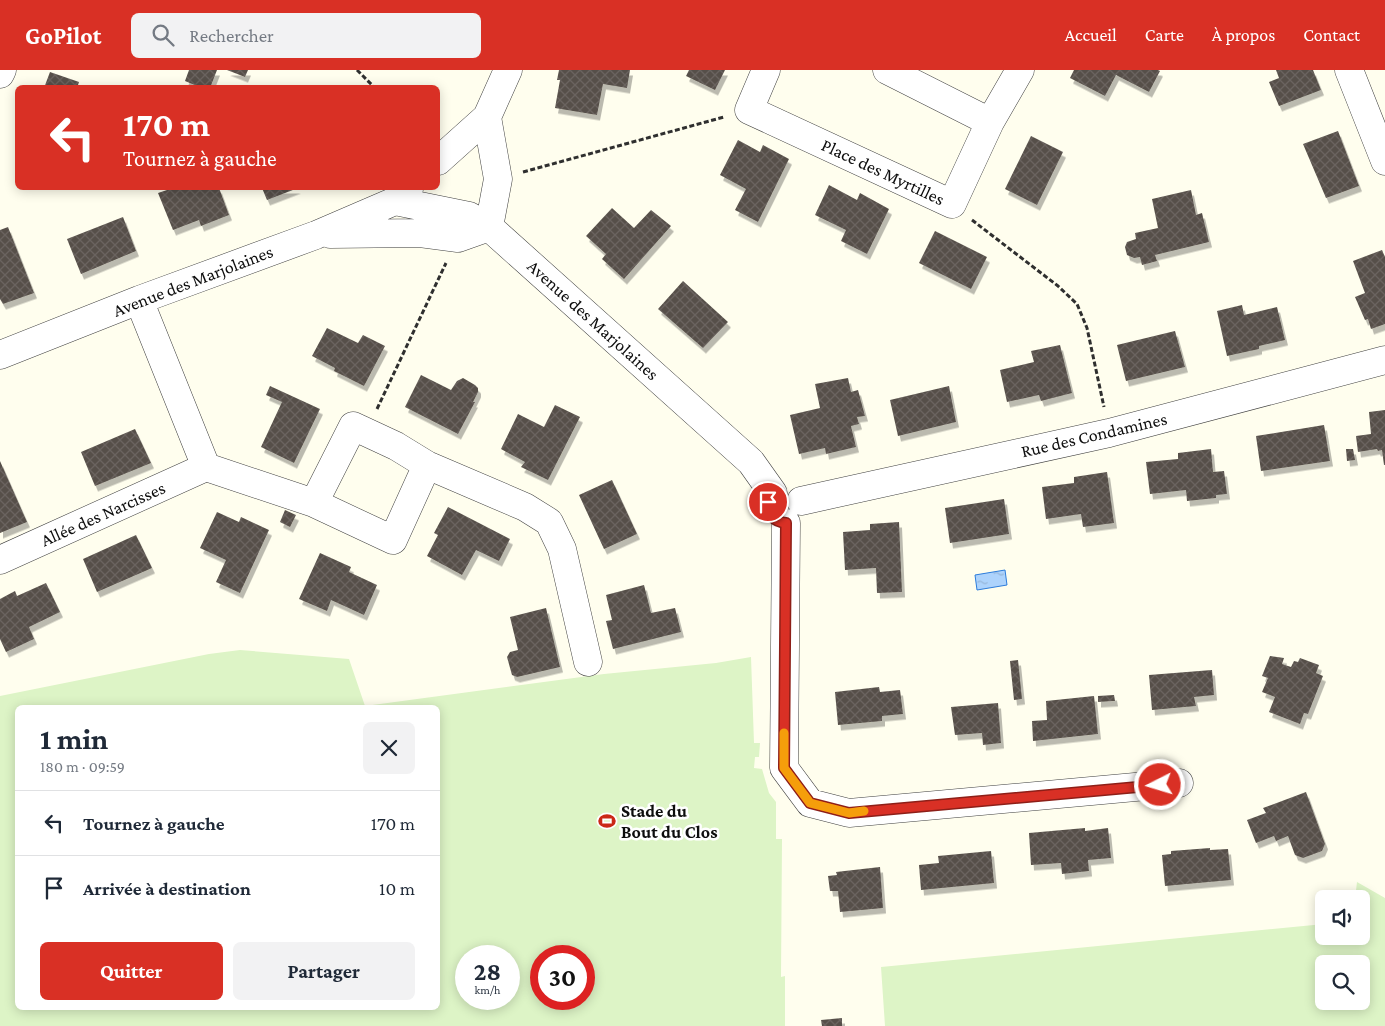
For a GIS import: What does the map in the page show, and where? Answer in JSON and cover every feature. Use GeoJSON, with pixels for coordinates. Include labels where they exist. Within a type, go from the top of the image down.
{"type":"FeatureCollection","features":[{"type":"Feature","properties":{"kind":"street"},"geometry":{"type":"LineString","coordinates":[[0,74],[2,70]]}},
{"type":"Feature","properties":{"kind":"street"},"geometry":{"type":"LineString","coordinates":[[440,159],[487,117],[508,70]]}},
{"type":"Feature","properties":{"kind":"street"},"geometry":{"type":"LineString","coordinates":[[749,110],[766,70]]}},
{"type":"Feature","properties":{"kind":"street"},"geometry":{"type":"LineString","coordinates":[[887,70],[990,122]]}},
{"type":"Feature","properties":{"kind":"street","name":"Place des Myrtilles"},"geometry":{"type":"LineString","coordinates":[[749,110],[952,204],[990,122],[1020,70]]}},
{"type":"Feature","properties":{"kind":"street"},"geometry":{"type":"LineString","coordinates":[[1349,70],[1385,161]]}},
{"type":"Feature","properties":{"kind":"street"},"geometry":{"type":"LineString","coordinates":[[316,235],[420,233],[458,238],[489,227],[498,179],[487,117]]}},
{"type":"Feature","properties":{"kind":"street"},"geometry":{"type":"LineString","coordinates":[[402,194],[420,233]]}},
{"type":"Feature","properties":{"kind":"street","name":"Avenue des Marjolaines"},"geometry":{"type":"LineString","coordinates":[[0,355],[139,300],[316,235],[402,194],[469,216],[489,227],[752,462],[773,493]]}},
{"type":"Feature","properties":{"kind":"street"},"geometry":{"type":"LineString","coordinates":[[139,300],[206,467],[314,503],[393,540],[427,465]]}},
{"type":"Feature","properties":{"kind":"street","name":"Rue des Condamines"},"geometry":{"type":"LineString","coordinates":[[801,501],[1109,433],[1385,360]]}},
{"type":"Feature","properties":{"kind":"street"},"geometry":{"type":"LineString","coordinates":[[314,503],[353,426],[396,446],[427,465],[525,507],[549,522],[562,549],[588,662]]}},
{"type":"Feature","properties":{"kind":"street","name":"Allée des Narcisses"},"geometry":{"type":"LineString","coordinates":[[0,560],[206,467]]}},
{"type":"Feature","properties":{"kind":"street"},"geometry":{"type":"LineString","coordinates":[[790,489],[799,496],[801,501],[801,511],[796,520],[786,523],[776,520],[769,513],[768,502],[773,493],[790,489]]}},
{"type":"Feature","properties":{"kind":"street"},"geometry":{"type":"LineString","coordinates":[[786,523],[784,768],[810,803],[849,813],[1179,783]]}},
{"type":"Feature","properties":{"kind":"path"},"geometry":{"type":"LineString","coordinates":[[357,70],[372,85]]}},
{"type":"Feature","properties":{"kind":"path"},"geometry":{"type":"LineString","coordinates":[[498,179],[749,110]]}},
{"type":"Feature","properties":{"kind":"path"},"geometry":{"type":"LineString","coordinates":[[952,204],[1058,286],[1077,304],[1087,328],[1109,433]]}},
{"type":"Feature","properties":{"kind":"path"},"geometry":{"type":"LineString","coordinates":[[366,432],[458,238]]}},
{"type":"Feature","properties":{"kind":"green space","name":"Stade du Bout du Clos"},"geometry":{"type":"Polygon","coordinates":[[[240,650],[349,659],[365,705],[15,705],[15,1010],[440,1010],[440,705],[372,705],[604,674],[716,663],[751,657],[754,743],[760,743],[759,757],[755,757],[754,768],[762,769],[769,793],[776,802],[776,839],[782,839],[781,977],[785,976],[785,1026],[0,1026],[0,696],[209,654],[240,650]]]}},
{"type":"Feature","properties":{"kind":"green space"},"geometry":{"type":"Polygon","coordinates":[[[1357,882],[1385,898],[1385,1026],[885,1026],[881,967],[1315,925],[1315,945],[1370,945],[1370,890],[1356,890],[1357,882]]]}},
{"type":"Feature","properties":{"kind":"water"},"geometry":{"type":"Polygon","coordinates":[[[1005,570],[1007,585],[977,590],[975,575],[1005,570]]]}},
{"type":"Feature","properties":{"kind":"building"},"geometry":{"type":"Polygon","coordinates":[[[189,70],[217,70],[211,85],[195,85],[185,81],[189,70]]]}},
{"type":"Feature","properties":{"kind":"building"},"geometry":{"type":"Polygon","coordinates":[[[227,70],[248,70],[245,77],[227,70]]]}},
{"type":"Feature","properties":{"kind":"building"},"geometry":{"type":"Polygon","coordinates":[[[559,70],[630,70],[627,88],[603,84],[597,115],[555,108],[560,80],[557,80],[559,70]]]}},
{"type":"Feature","properties":{"kind":"building"},"geometry":{"type":"Polygon","coordinates":[[[689,70],[725,70],[715,90],[686,76],[689,70]]]}},
{"type":"Feature","properties":{"kind":"building"},"geometry":{"type":"Polygon","coordinates":[[[1074,70],[1160,71],[1149,92],[1116,75],[1105,96],[1070,78],[1074,70]]]}},
{"type":"Feature","properties":{"kind":"building"},"geometry":{"type":"Polygon","coordinates":[[[1276,70],[1313,70],[1321,90],[1279,106],[1269,82],[1279,78],[1276,70]]]}},
{"type":"Feature","properties":{"kind":"building"},"geometry":{"type":"Polygon","coordinates":[[[50,72],[79,82],[78,85],[45,85],[50,72]]]}},
{"type":"Feature","properties":{"kind":"building"},"geometry":{"type":"Polygon","coordinates":[[[1338,131],[1359,186],[1326,198],[1303,144],[1338,131]]]}},
{"type":"Feature","properties":{"kind":"building"},"geometry":{"type":"Polygon","coordinates":[[[1031,136],[1063,152],[1037,205],[1005,189],[1031,136]]]}},
{"type":"Feature","properties":{"kind":"building"},"geometry":{"type":"Polygon","coordinates":[[[738,140],[760,152],[763,145],[789,159],[758,222],[735,210],[746,189],[720,175],[738,140]]]}},
{"type":"Feature","properties":{"kind":"building"},"geometry":{"type":"Polygon","coordinates":[[[829,185],[857,200],[860,193],[889,209],[867,254],[841,241],[846,230],[815,215],[829,185]]]}},
{"type":"Feature","properties":{"kind":"building"},"geometry":{"type":"Polygon","coordinates":[[[167,190],[220,190],[229,215],[201,226],[199,220],[173,230],[158,193],[167,190]]]}},
{"type":"Feature","properties":{"kind":"building"},"geometry":{"type":"Polygon","coordinates":[[[263,190],[293,190],[267,200],[263,190]]]}},
{"type":"Feature","properties":{"kind":"building"},"geometry":{"type":"Polygon","coordinates":[[[1191,190],[1196,215],[1202,213],[1209,242],[1155,255],[1157,261],[1142,265],[1140,257],[1134,258],[1127,255],[1125,247],[1127,242],[1136,239],[1135,233],[1158,228],[1152,199],[1191,190]]]}},
{"type":"Feature","properties":{"kind":"building"},"geometry":{"type":"Polygon","coordinates":[[[612,208],[634,228],[651,210],[671,226],[624,279],[602,259],[606,254],[586,236],[612,208]]]}},
{"type":"Feature","properties":{"kind":"building"},"geometry":{"type":"Polygon","coordinates":[[[123,217],[136,251],[81,274],[67,239],[123,217]]]}},
{"type":"Feature","properties":{"kind":"building"},"geometry":{"type":"Polygon","coordinates":[[[8,227],[34,293],[3,304],[0,299],[0,230],[8,227]]]}},
{"type":"Feature","properties":{"kind":"building"},"geometry":{"type":"Polygon","coordinates":[[[935,231],[987,257],[971,289],[919,263],[935,231]]]}},
{"type":"Feature","properties":{"kind":"building"},"geometry":{"type":"Polygon","coordinates":[[[1382,250],[1385,257],[1385,324],[1371,329],[1368,319],[1365,320],[1355,297],[1365,293],[1353,261],[1382,250]]]}},
{"type":"Feature","properties":{"kind":"building"},"geometry":{"type":"Polygon","coordinates":[[[683,281],[728,322],[703,348],[658,309],[683,281]]]}},
{"type":"Feature","properties":{"kind":"building"},"geometry":{"type":"Polygon","coordinates":[[[1242,305],[1244,315],[1277,307],[1285,340],[1259,346],[1259,349],[1227,356],[1217,311],[1242,305]]]}},
{"type":"Feature","properties":{"kind":"building"},"geometry":{"type":"Polygon","coordinates":[[[327,328],[358,343],[363,335],[385,346],[364,386],[334,371],[335,368],[312,356],[327,328]]]}},
{"type":"Feature","properties":{"kind":"building"},"geometry":{"type":"Polygon","coordinates":[[[1175,331],[1185,367],[1126,381],[1117,345],[1175,331]]]}},
{"type":"Feature","properties":{"kind":"building"},"geometry":{"type":"Polygon","coordinates":[[[1060,345],[1072,393],[1041,401],[1039,395],[1007,402],[1000,370],[1034,362],[1031,351],[1060,345]]]}},
{"type":"Feature","properties":{"kind":"building"},"geometry":{"type":"Polygon","coordinates":[[[421,375],[451,390],[457,381],[463,378],[478,388],[473,402],[475,402],[458,434],[405,407],[421,375]]]}},
{"type":"Feature","properties":{"kind":"building"},"geometry":{"type":"Polygon","coordinates":[[[848,378],[851,392],[858,390],[865,416],[857,417],[859,424],[851,426],[856,447],[826,454],[825,448],[799,454],[790,415],[820,408],[815,384],[848,378]]]}},
{"type":"Feature","properties":{"kind":"building"},"geometry":{"type":"Polygon","coordinates":[[[270,386],[320,409],[294,463],[261,447],[282,402],[266,395],[270,386]]]}},
{"type":"Feature","properties":{"kind":"building"},"geometry":{"type":"Polygon","coordinates":[[[949,386],[956,422],[898,436],[890,400],[949,386]]]}},
{"type":"Feature","properties":{"kind":"building"},"geometry":{"type":"Polygon","coordinates":[[[555,405],[580,417],[548,480],[521,467],[525,462],[501,449],[518,414],[544,427],[555,405]]]}},
{"type":"Feature","properties":{"kind":"building"},"geometry":{"type":"Polygon","coordinates":[[[1385,410],[1384,465],[1382,450],[1358,452],[1356,436],[1371,434],[1369,412],[1385,410]]]}},
{"type":"Feature","properties":{"kind":"building"},"geometry":{"type":"Polygon","coordinates":[[[1324,425],[1330,461],[1261,471],[1256,436],[1324,425]]]}},
{"type":"Feature","properties":{"kind":"building"},"geometry":{"type":"Polygon","coordinates":[[[135,429],[151,463],[95,486],[81,452],[135,429]]]}},
{"type":"Feature","properties":{"kind":"building"},"geometry":{"type":"Polygon","coordinates":[[[1211,449],[1213,472],[1224,471],[1227,494],[1216,495],[1216,498],[1187,501],[1186,490],[1150,494],[1146,462],[1178,459],[1178,453],[1211,449]]]}},
{"type":"Feature","properties":{"kind":"building"},"geometry":{"type":"Polygon","coordinates":[[[1346,449],[1353,449],[1355,460],[1347,461],[1346,449]]]}},
{"type":"Feature","properties":{"kind":"building"},"geometry":{"type":"Polygon","coordinates":[[[0,461],[27,522],[0,533],[0,461]]]}},
{"type":"Feature","properties":{"kind":"building"},"geometry":{"type":"Polygon","coordinates":[[[1107,472],[1114,523],[1083,527],[1081,514],[1046,519],[1042,487],[1074,483],[1074,477],[1107,472]]]}},
{"type":"Feature","properties":{"kind":"building"},"geometry":{"type":"Polygon","coordinates":[[[612,480],[637,534],[604,549],[579,495],[612,480]]]}},
{"type":"Feature","properties":{"kind":"building"},"geometry":{"type":"Polygon","coordinates":[[[1004,499],[1009,534],[950,543],[945,508],[1004,499]]]}},
{"type":"Feature","properties":{"kind":"building"},"geometry":{"type":"Polygon","coordinates":[[[448,507],[510,539],[499,561],[476,550],[462,575],[427,556],[438,535],[434,533],[448,507]]]}},
{"type":"Feature","properties":{"kind":"building"},"geometry":{"type":"Polygon","coordinates":[[[285,510],[296,515],[290,527],[280,522],[285,510]]]}},
{"type":"Feature","properties":{"kind":"building"},"geometry":{"type":"Polygon","coordinates":[[[217,512],[239,522],[241,517],[269,530],[240,593],[216,582],[226,560],[200,548],[217,512]]]}},
{"type":"Feature","properties":{"kind":"building"},"geometry":{"type":"Polygon","coordinates":[[[899,522],[902,592],[877,593],[876,568],[845,570],[843,532],[870,530],[870,524],[899,522]]]}},
{"type":"Feature","properties":{"kind":"building"},"geometry":{"type":"Polygon","coordinates":[[[136,535],[152,568],[97,592],[83,559],[136,535]]]}},
{"type":"Feature","properties":{"kind":"building"},"geometry":{"type":"Polygon","coordinates":[[[320,553],[351,567],[349,572],[377,585],[364,615],[331,600],[327,611],[299,599],[320,553]]]}},
{"type":"Feature","properties":{"kind":"building"},"geometry":{"type":"Polygon","coordinates":[[[46,583],[60,612],[29,627],[34,639],[6,652],[0,639],[0,599],[15,591],[17,596],[46,583]]]}},
{"type":"Feature","properties":{"kind":"building"},"geometry":{"type":"Polygon","coordinates":[[[644,585],[651,613],[675,608],[681,632],[613,649],[606,621],[612,620],[606,595],[644,585]]]}},
{"type":"Feature","properties":{"kind":"building"},"geometry":{"type":"Polygon","coordinates":[[[546,608],[560,667],[517,677],[512,675],[507,657],[510,652],[518,650],[510,617],[546,608]]]}},
{"type":"Feature","properties":{"kind":"building"},"geometry":{"type":"Polygon","coordinates":[[[1270,656],[1284,658],[1282,664],[1291,667],[1294,661],[1298,662],[1300,658],[1319,665],[1316,673],[1323,676],[1308,714],[1304,713],[1300,724],[1269,712],[1275,697],[1262,692],[1268,678],[1262,676],[1270,656]]]}},
{"type":"Feature","properties":{"kind":"building"},"geometry":{"type":"Polygon","coordinates":[[[1018,660],[1022,699],[1014,700],[1010,661],[1018,660]]]}},
{"type":"Feature","properties":{"kind":"building"},"geometry":{"type":"Polygon","coordinates":[[[1212,670],[1214,695],[1194,697],[1196,706],[1152,710],[1149,675],[1212,670]]]}},
{"type":"Feature","properties":{"kind":"building"},"geometry":{"type":"Polygon","coordinates":[[[879,687],[880,692],[900,690],[903,714],[882,716],[882,721],[838,725],[835,692],[879,687]]]}},
{"type":"Feature","properties":{"kind":"building"},"geometry":{"type":"Polygon","coordinates":[[[1114,695],[1115,701],[1098,702],[1098,696],[1114,695]]]}},
{"type":"Feature","properties":{"kind":"building"},"geometry":{"type":"Polygon","coordinates":[[[1094,696],[1098,734],[1033,741],[1032,721],[1047,720],[1046,701],[1094,696]]]}},
{"type":"Feature","properties":{"kind":"building"},"geometry":{"type":"Polygon","coordinates":[[[998,703],[1001,743],[983,745],[982,733],[955,735],[951,707],[998,703]]]}},
{"type":"Feature","properties":{"kind":"building"},"geometry":{"type":"Polygon","coordinates":[[[1306,792],[1325,844],[1322,851],[1303,858],[1295,855],[1288,836],[1276,841],[1274,836],[1256,843],[1247,820],[1266,813],[1263,808],[1306,792]]]}},
{"type":"Feature","properties":{"kind":"building"},"geometry":{"type":"Polygon","coordinates":[[[1085,828],[1085,831],[1108,828],[1111,858],[1088,860],[1089,871],[1062,874],[1061,863],[1031,865],[1029,833],[1085,828]]]}},
{"type":"Feature","properties":{"kind":"building"},"geometry":{"type":"Polygon","coordinates":[[[1210,848],[1210,850],[1228,849],[1231,880],[1165,886],[1162,855],[1171,854],[1171,851],[1210,848]]]}},
{"type":"Feature","properties":{"kind":"building"},"geometry":{"type":"Polygon","coordinates":[[[991,851],[994,883],[921,890],[919,865],[939,863],[938,856],[991,851]]]}},
{"type":"Feature","properties":{"kind":"building"},"geometry":{"type":"Polygon","coordinates":[[[880,867],[883,908],[840,912],[838,891],[830,891],[828,876],[837,875],[836,872],[880,867]]]}},
{"type":"Feature","properties":{"kind":"building"},"geometry":{"type":"Polygon","coordinates":[[[842,1018],[842,1026],[822,1026],[821,1020],[842,1018]]]}},
{"type":"Feature","properties":{"kind":"slow traffic"},"geometry":{"type":"LineString","coordinates":[[784,733],[784,768],[810,803],[849,813],[864,811]]}},
{"type":"Feature","properties":{"kind":"place","name":"Stade du Bout du Clos"},"geometry":{"type":"Point","coordinates":[607,821]}},
{"type":"Feature","properties":{"kind":"route"},"geometry":{"type":"LineString","coordinates":[[768,502],[769,513],[772,517],[780,523],[786,523],[784,768],[810,803],[849,813],[1160,785]]}}]}
